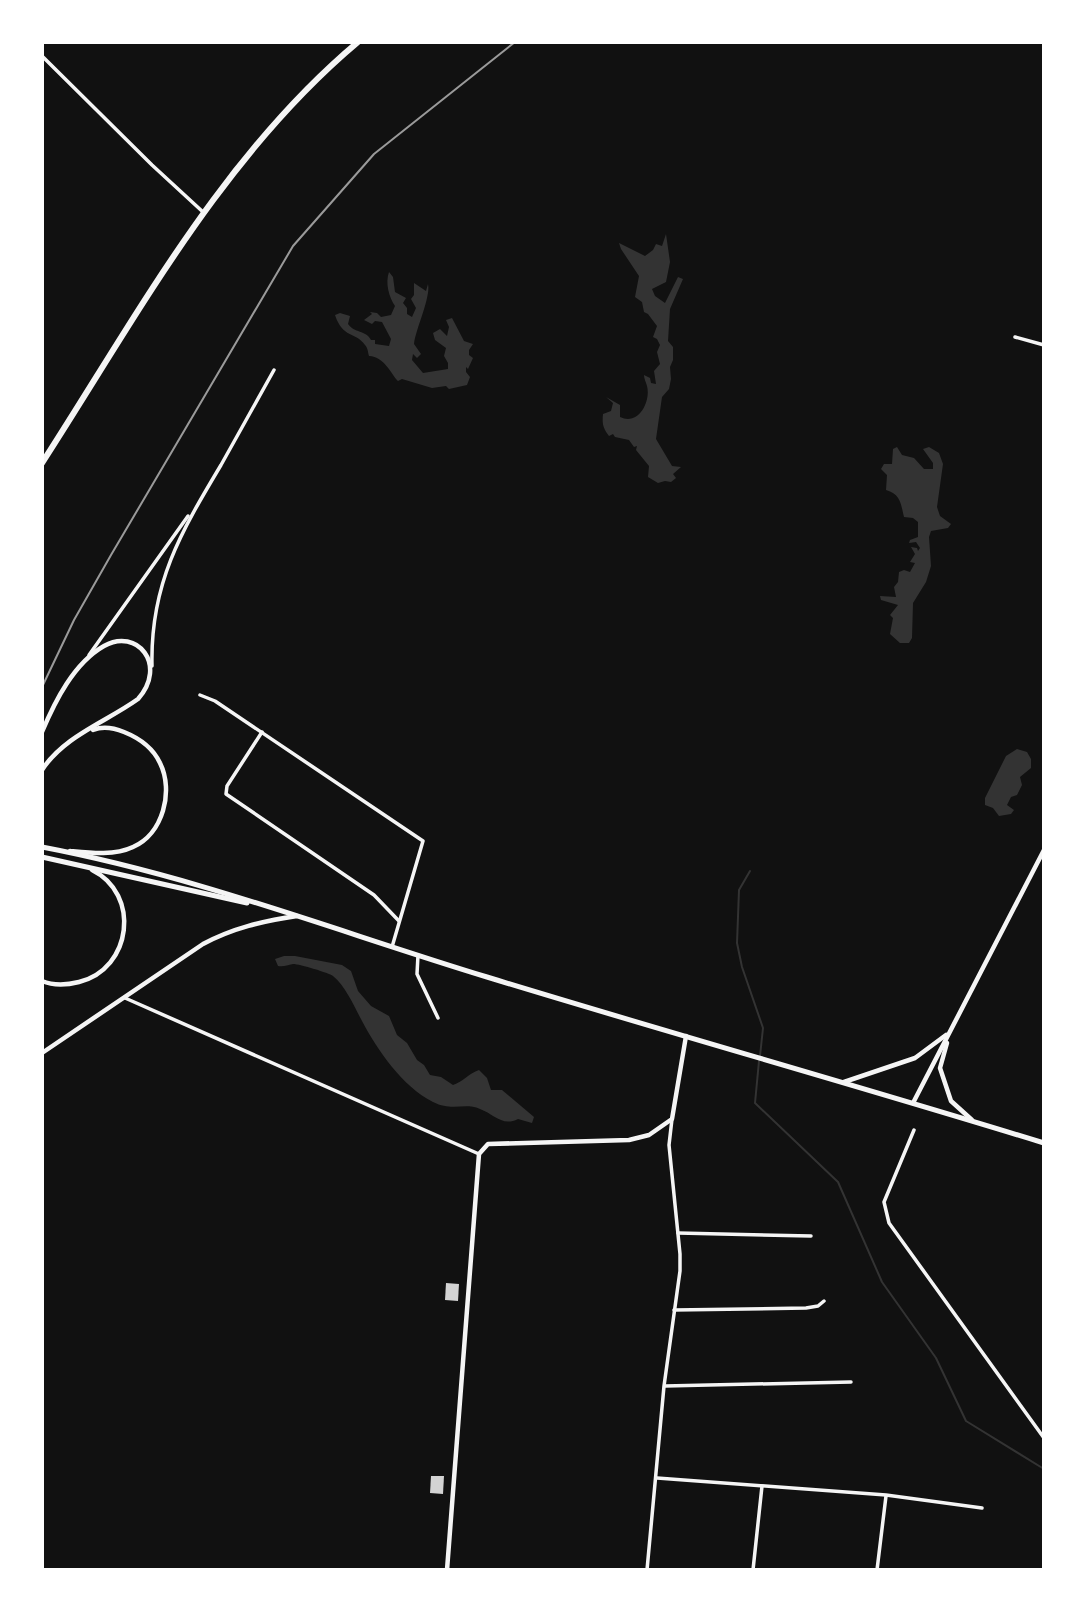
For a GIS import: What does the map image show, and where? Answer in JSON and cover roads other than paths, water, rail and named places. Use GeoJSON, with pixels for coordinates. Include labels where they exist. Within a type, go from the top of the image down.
{"type":"FeatureCollection","features":[{"type":"Feature","properties":{"kind":"highway"},"geometry":{"type":"LineString","coordinates":[[42,463],[203,212],[295,101],[329,66],[358,42]]}},
{"type":"Feature","properties":{"kind":"main road"},"geometry":{"type":"LineString","coordinates":[[44,847],[178,879],[418,955],[1044,1143]]}},
{"type":"Feature","properties":{"kind":"main road"},"geometry":{"type":"LineString","coordinates":[[43,857],[300,916]]}},
{"type":"Feature","properties":{"kind":"street"},"geometry":{"type":"LineString","coordinates":[[42,56],[203,212]]}},
{"type":"Feature","properties":{"kind":"street"},"geometry":{"type":"LineString","coordinates":[[1015,337],[1044,345]]}},
{"type":"Feature","properties":{"kind":"street"},"geometry":{"type":"LineString","coordinates":[[42,770],[50,759],[82,734],[138,699],[146,690],[151,679],[151,644],[162,582],[176,543],[274,370]]}},
{"type":"Feature","properties":{"kind":"street"},"geometry":{"type":"LineString","coordinates":[[42,732],[52,707],[199,500]]}},
{"type":"Feature","properties":{"kind":"street"},"geometry":{"type":"LineString","coordinates":[[86,658],[106,645],[118,641],[127,642],[138,646],[147,654],[152,666]]}},
{"type":"Feature","properties":{"kind":"street"},"geometry":{"type":"LineString","coordinates":[[200,695],[215,701],[423,841],[393,947]]}},
{"type":"Feature","properties":{"kind":"street"},"geometry":{"type":"LineString","coordinates":[[44,847],[85,853],[113,853],[131,848],[153,832],[163,811],[164,774],[150,748],[134,736],[116,728],[99,728],[82,734]]}},
{"type":"Feature","properties":{"kind":"street"},"geometry":{"type":"LineString","coordinates":[[262,732],[227,786],[226,794],[374,895],[399,921]]}},
{"type":"Feature","properties":{"kind":"street"},"geometry":{"type":"LineString","coordinates":[[913,1103],[1044,850]]}},
{"type":"Feature","properties":{"kind":"street"},"geometry":{"type":"LineString","coordinates":[[42,981],[68,985],[89,980],[105,970],[115,958],[122,942],[122,905],[113,887],[103,876],[81,865]]}},
{"type":"Feature","properties":{"kind":"street"},"geometry":{"type":"LineString","coordinates":[[42,1052],[123,996],[223,933],[255,922],[300,916]]}},
{"type":"Feature","properties":{"kind":"street"},"geometry":{"type":"LineString","coordinates":[[418,955],[417,974],[438,1018]]}},
{"type":"Feature","properties":{"kind":"street"},"geometry":{"type":"LineString","coordinates":[[123,996],[479,1154]]}},
{"type":"Feature","properties":{"kind":"street"},"geometry":{"type":"LineString","coordinates":[[844,1082],[915,1058],[949,1032]]}},
{"type":"Feature","properties":{"kind":"street"},"geometry":{"type":"LineString","coordinates":[[949,1032],[940,1069],[951,1101],[973,1121]]}},
{"type":"Feature","properties":{"kind":"street"},"geometry":{"type":"LineString","coordinates":[[647,1570],[664,1386],[680,1271],[669,1145],[686,1036]]}},
{"type":"Feature","properties":{"kind":"street"},"geometry":{"type":"LineString","coordinates":[[447,1570],[479,1154],[488,1144],[629,1140],[649,1135],[672,1119]]}},
{"type":"Feature","properties":{"kind":"street"},"geometry":{"type":"LineString","coordinates":[[914,1130],[884,1202],[888,1223],[1044,1438]]}},
{"type":"Feature","properties":{"kind":"street"},"geometry":{"type":"LineString","coordinates":[[678,1233],[811,1236]]}},
{"type":"Feature","properties":{"kind":"street"},"geometry":{"type":"LineString","coordinates":[[674,1310],[806,1308],[818,1306],[824,1301]]}},
{"type":"Feature","properties":{"kind":"street"},"geometry":{"type":"LineString","coordinates":[[664,1386],[851,1382]]}},
{"type":"Feature","properties":{"kind":"street"},"geometry":{"type":"LineString","coordinates":[[656,1478],[886,1495],[982,1508]]}},
{"type":"Feature","properties":{"kind":"street"},"geometry":{"type":"LineString","coordinates":[[753,1570],[762,1486]]}},
{"type":"Feature","properties":{"kind":"street"},"geometry":{"type":"LineString","coordinates":[[877,1570],[886,1495]]}},
{"type":"Feature","properties":{"kind":"waterway"},"geometry":{"type":"LineString","coordinates":[[750,871],[739,890],[737,943],[742,967],[763,1028],[760,1056]]}},
{"type":"Feature","properties":{"kind":"waterway"},"geometry":{"type":"LineString","coordinates":[[759,1061],[755,1103],[838,1182],[882,1282],[936,1358],[966,1421],[1044,1469]]}},
{"type":"Feature","properties":{"kind":"railway"},"geometry":{"type":"LineString","coordinates":[[42,687],[74,620],[293,246],[374,154],[515,42]]}}]}
